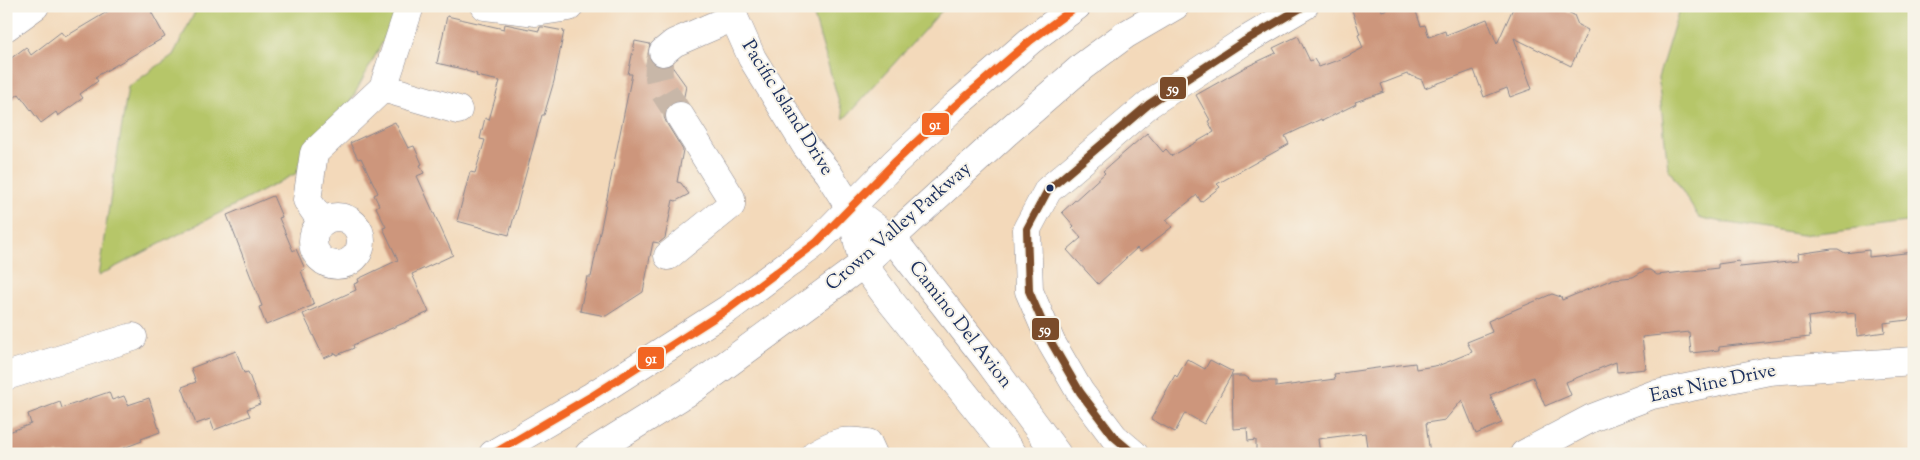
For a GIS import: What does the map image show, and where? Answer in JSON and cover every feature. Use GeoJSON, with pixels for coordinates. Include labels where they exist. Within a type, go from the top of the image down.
{"type":"FeatureCollection","features":[{"type":"Feature","properties":{"kind":"main road"},"geometry":{"type":"LineString","coordinates":[[6,27],[35,6]]}},
{"type":"Feature","properties":{"kind":"main road"},"geometry":{"type":"LineString","coordinates":[[322,222],[307,200],[314,153],[383,88],[410,6]]}},
{"type":"Feature","properties":{"kind":"main road"},"geometry":{"type":"LineString","coordinates":[[484,6],[536,12],[569,7]]}},
{"type":"Feature","properties":{"kind":"main road"},"geometry":{"type":"LineString","coordinates":[[493,454],[592,396],[728,309],[816,243],[956,105],[1031,40],[1077,6]]}},
{"type":"Feature","properties":{"kind":"main road","name":"Crown Valley Parkway"},"geometry":{"type":"LineString","coordinates":[[590,454],[692,389],[863,264],[1006,133],[1083,66],[1125,35],[1175,6]]}},
{"type":"Feature","properties":{"kind":"main road"},"geometry":{"type":"LineString","coordinates":[[1134,454],[1114,437],[1080,392],[1051,342],[1029,291],[1027,229],[1048,190],[1149,104],[1243,42],[1304,6]]}},
{"type":"Feature","properties":{"kind":"main road"},"geometry":{"type":"LineString","coordinates":[[663,52],[674,43],[731,12]]}},
{"type":"Feature","properties":{"kind":"main road","name":"Pacific Island Drive"},"geometry":{"type":"LineString","coordinates":[[731,12],[752,58],[806,146],[828,174],[850,208]]}},
{"type":"Feature","properties":{"kind":"main road"},"geometry":{"type":"LineString","coordinates":[[383,88],[458,110]]}},
{"type":"Feature","properties":{"kind":"main road"},"geometry":{"type":"LineString","coordinates":[[668,256],[731,205],[731,198],[680,116]]}},
{"type":"Feature","properties":{"kind":"main road","name":"Camino Del Avion"},"geometry":{"type":"LineString","coordinates":[[850,208],[891,239],[918,270],[1057,454]]}},
{"type":"Feature","properties":{"kind":"main road","name":"Camino Del Avion"},"geometry":{"type":"LineString","coordinates":[[850,208],[863,264],[1013,454]]}},
{"type":"Feature","properties":{"kind":"main road"},"geometry":{"type":"LineString","coordinates":[[6,376],[133,337]]}},
{"type":"Feature","properties":{"kind":"main road","name":"East Nine Drive"},"geometry":{"type":"LineString","coordinates":[[1524,454],[1592,418],[1652,395],[1769,370],[1914,361]]}},
{"type":"Feature","properties":{"kind":"main road"},"geometry":{"type":"LineString","coordinates":[[815,454],[831,445],[848,440],[868,443],[873,454]]}},
{"type":"Feature","properties":{"kind":"green space"},"geometry":{"type":"Polygon","coordinates":[[[198,6],[402,6],[318,162],[98,276],[128,87],[173,55],[198,6]]]}},
{"type":"Feature","properties":{"kind":"green space"},"geometry":{"type":"Polygon","coordinates":[[[811,6],[946,6],[844,119],[811,6]]]}},
{"type":"Feature","properties":{"kind":"green space"},"geometry":{"type":"Polygon","coordinates":[[[1680,6],[1914,6],[1914,221],[1802,235],[1699,218],[1668,168],[1658,78],[1680,6]]]}},
{"type":"Feature","properties":{"kind":"building"},"geometry":{"type":"Polygon","coordinates":[[[117,6],[148,6],[165,37],[95,77],[98,81],[80,94],[83,98],[58,116],[56,112],[41,123],[19,94],[6,104],[6,62],[26,47],[31,55],[61,32],[65,37],[117,6]]]}},
{"type":"Feature","properties":{"kind":"building"},"geometry":{"type":"Polygon","coordinates":[[[1364,6],[1380,6],[1382,11],[1396,6],[1414,6],[1421,26],[1425,25],[1429,37],[1445,31],[1446,35],[1487,19],[1497,44],[1514,6],[1555,6],[1574,15],[1578,25],[1588,30],[1571,66],[1514,38],[1532,89],[1510,97],[1507,88],[1484,97],[1474,70],[1425,88],[1422,80],[1407,74],[1381,84],[1384,92],[1355,102],[1356,104],[1322,121],[1321,119],[1285,136],[1289,144],[1217,184],[1220,187],[1201,202],[1197,195],[1166,220],[1172,227],[1140,252],[1137,248],[1098,284],[1067,250],[1081,238],[1062,212],[1105,173],[1103,171],[1147,133],[1163,152],[1166,149],[1172,156],[1214,132],[1208,121],[1210,120],[1196,95],[1244,68],[1276,53],[1273,48],[1298,36],[1310,61],[1314,59],[1319,67],[1346,57],[1363,48],[1352,10],[1364,6]]]}},
{"type":"Feature","properties":{"kind":"building"},"geometry":{"type":"Polygon","coordinates":[[[447,16],[504,29],[505,24],[539,31],[540,27],[543,27],[564,31],[554,81],[544,115],[542,115],[509,235],[457,221],[470,172],[475,173],[485,140],[480,139],[485,118],[489,120],[500,81],[476,76],[477,74],[466,70],[437,63],[447,16]]]}},
{"type":"Feature","properties":{"kind":"building"},"geometry":{"type":"Polygon","coordinates":[[[635,41],[650,44],[648,54],[651,62],[658,67],[671,65],[686,86],[683,101],[671,103],[666,109],[664,117],[683,150],[677,182],[681,183],[689,194],[676,201],[673,200],[665,238],[659,243],[653,242],[643,292],[606,316],[580,311],[587,277],[591,277],[632,74],[628,74],[635,41]]]}},
{"type":"Feature","properties":{"kind":"building"},"geometry":{"type":"Polygon","coordinates":[[[395,122],[408,148],[414,146],[422,164],[420,165],[424,173],[417,176],[453,255],[412,274],[429,312],[353,345],[354,348],[324,358],[303,314],[356,290],[354,284],[359,282],[358,279],[398,260],[383,228],[386,227],[376,207],[379,205],[374,195],[378,193],[361,158],[358,159],[350,143],[395,122]]]}},
{"type":"Feature","properties":{"kind":"building"},"geometry":{"type":"Polygon","coordinates":[[[273,196],[282,217],[279,218],[293,251],[296,249],[305,269],[301,271],[314,305],[266,325],[259,307],[262,306],[227,215],[273,196]]]}},
{"type":"Feature","properties":{"kind":"building"},"geometry":{"type":"Polygon","coordinates":[[[1838,249],[1845,253],[1869,250],[1869,257],[1914,252],[1914,311],[1908,320],[1884,323],[1885,332],[1857,336],[1855,313],[1847,314],[1847,312],[1808,317],[1810,337],[1719,347],[1719,350],[1691,353],[1689,332],[1642,337],[1646,369],[1617,372],[1616,362],[1566,382],[1571,395],[1545,406],[1533,377],[1490,395],[1502,423],[1476,434],[1462,400],[1445,420],[1426,423],[1430,454],[1368,454],[1365,433],[1318,439],[1320,454],[1256,454],[1256,440],[1248,441],[1247,428],[1233,429],[1232,376],[1245,376],[1252,381],[1276,381],[1276,387],[1335,379],[1334,374],[1377,368],[1415,363],[1416,369],[1440,365],[1472,352],[1467,342],[1492,332],[1488,321],[1552,294],[1561,297],[1562,300],[1613,279],[1633,277],[1645,270],[1650,270],[1657,275],[1718,268],[1718,264],[1739,261],[1740,267],[1798,261],[1797,254],[1838,249]]]}},
{"type":"Feature","properties":{"kind":"building"},"geometry":{"type":"Polygon","coordinates":[[[236,351],[244,373],[248,372],[260,404],[247,409],[250,416],[214,430],[210,419],[196,424],[182,387],[196,382],[191,368],[236,351]]]}},
{"type":"Feature","properties":{"kind":"building"},"geometry":{"type":"Polygon","coordinates":[[[1187,359],[1205,369],[1210,360],[1233,372],[1204,424],[1185,413],[1175,432],[1151,419],[1175,375],[1177,377],[1187,359]]]}},
{"type":"Feature","properties":{"kind":"building"},"geometry":{"type":"Polygon","coordinates":[[[109,392],[112,400],[124,396],[128,405],[149,398],[160,432],[108,454],[6,454],[6,433],[31,424],[28,414],[60,402],[62,408],[109,392]]]}},
{"type":"Feature","properties":{"kind":"tunnel"},"geometry":{"type":"LineString","coordinates":[[663,52],[658,71],[659,79],[661,86],[680,116]]}},
{"type":"Feature","properties":{"kind":"transit line","name":"91"},"geometry":{"type":"LineString","coordinates":[[493,454],[592,396],[728,309],[816,243],[894,163],[956,105],[1031,40],[1077,6]]}},
{"type":"Feature","properties":{"kind":"transit line","name":"59"},"geometry":{"type":"LineString","coordinates":[[1134,454],[1114,437],[1080,392],[1051,342],[1029,291],[1027,229],[1048,190],[1149,104],[1243,42],[1304,6]]}}]}
